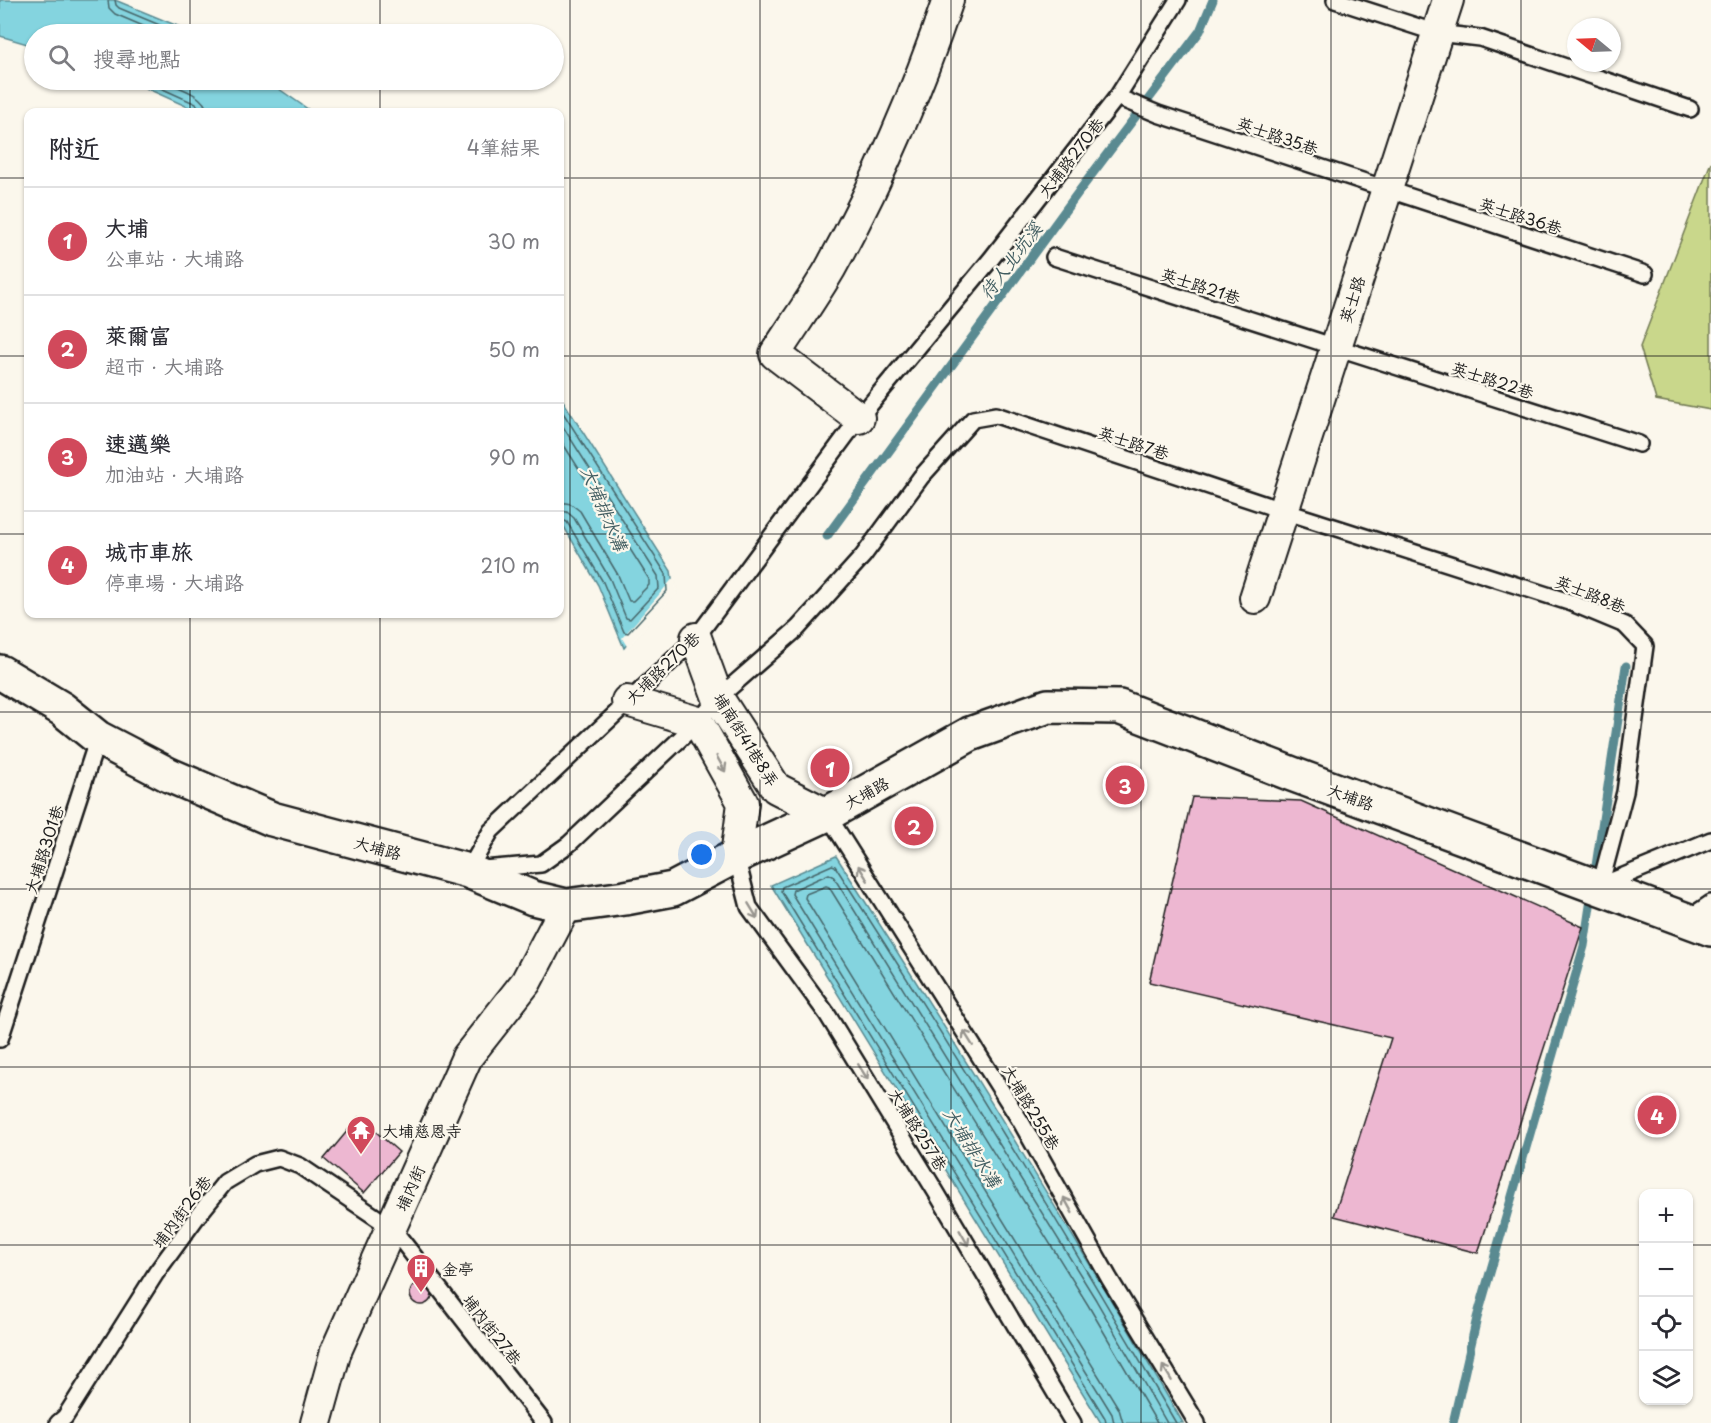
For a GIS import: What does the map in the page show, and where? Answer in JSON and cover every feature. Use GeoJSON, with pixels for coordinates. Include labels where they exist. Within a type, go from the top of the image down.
{"type":"FeatureCollection","features":[{"type":"Feature","properties":{"kind":"main road","name":"大埔路"},"geometry":{"type":"LineString","coordinates":[[0,672],[62,709],[98,738],[169,775],[272,819],[468,870],[533,898],[566,906],[673,889],[736,856],[827,814],[970,734],[1048,706],[1119,707],[1292,774],[1600,886],[1703,918]]}},
{"type":"Feature","properties":{"kind":"street"},"geometry":{"type":"LineString","coordinates":[[860,418],[775,354],[829,271],[862,207],[926,64],[948,0]]}},
{"type":"Feature","properties":{"kind":"street","name":"英士路"},"geometry":{"type":"LineString","coordinates":[[1255,598],[1448,0]]}},
{"type":"Feature","properties":{"kind":"street","name":"埔南街41巷8弄"},"geometry":{"type":"LineString","coordinates":[[696,638],[718,698],[776,788],[827,814]]}},
{"type":"Feature","properties":{"kind":"street"},"geometry":{"type":"LineString","coordinates":[[627,701],[698,722],[743,803],[736,856]]}},
{"type":"Feature","properties":{"kind":"street","name":"埔內街"},"geometry":{"type":"LineString","coordinates":[[316,1423],[336,1351],[467,1057],[526,982],[566,906]]}},
{"type":"Feature","properties":{"kind":"lane","name":"大埔路270巷"},"geometry":{"type":"LineString","coordinates":[[468,870],[491,831],[696,638],[860,418],[992,259],[1117,97],[1178,0]]}},
{"type":"Feature","properties":{"kind":"lane"},"geometry":{"type":"LineString","coordinates":[[1335,0],[1437,33],[1480,38],[1690,109]]}},
{"type":"Feature","properties":{"kind":"lane","name":"英士路35巷"},"geometry":{"type":"LineString","coordinates":[[1117,97],[1158,114],[1386,190]]}},
{"type":"Feature","properties":{"kind":"lane","name":"英士路36巷"},"geometry":{"type":"LineString","coordinates":[[1386,190],[1645,274]]}},
{"type":"Feature","properties":{"kind":"lane","name":"英士路21巷"},"geometry":{"type":"LineString","coordinates":[[1054,257],[1336,348]]}},
{"type":"Feature","properties":{"kind":"lane","name":"英士路22巷"},"geometry":{"type":"LineString","coordinates":[[1336,348],[1639,444]]}},
{"type":"Feature","properties":{"kind":"lane","name":"英士路7巷"},"geometry":{"type":"LineString","coordinates":[[718,698],[798,628],[863,556],[921,477],[973,419],[996,415],[1284,511]]}},
{"type":"Feature","properties":{"kind":"lane","name":"英士路8巷"},"geometry":{"type":"LineString","coordinates":[[1284,511],[1572,603],[1625,625],[1645,646],[1625,792],[1600,886]]}},
{"type":"Feature","properties":{"kind":"lane"},"geometry":{"type":"LineString","coordinates":[[468,870],[541,864],[569,843],[698,722],[718,698]]}},
{"type":"Feature","properties":{"kind":"lane","name":"大埔路301巷"},"geometry":{"type":"LineString","coordinates":[[0,1039],[98,738]]}},
{"type":"Feature","properties":{"kind":"lane","name":"大埔路255巷"},"geometry":{"type":"LineString","coordinates":[[827,814],[1021,1122],[1109,1278],[1197,1423]]}},
{"type":"Feature","properties":{"kind":"lane"},"geometry":{"type":"LineString","coordinates":[[1600,886],[1711,840]]}},
{"type":"Feature","properties":{"kind":"lane","name":"大埔路257巷"},"geometry":{"type":"LineString","coordinates":[[736,856],[749,907],[827,1014],[936,1191],[1073,1423]]}},
{"type":"Feature","properties":{"kind":"lane","name":"埔內街26巷"},"geometry":{"type":"LineString","coordinates":[[58,1423],[65,1417],[156,1273],[195,1218],[225,1182],[255,1164],[279,1158],[300,1166],[392,1228]]}},
{"type":"Feature","properties":{"kind":"lane","name":"埔內街27巷"},"geometry":{"type":"LineString","coordinates":[[392,1228],[544,1423]]}},
{"type":"Feature","properties":{"kind":"green space"},"geometry":{"type":"Polygon","coordinates":[[[1711,162],[1711,410],[1656,400],[1640,347],[1711,162]]]}},
{"type":"Feature","properties":{"kind":"water"},"geometry":{"type":"Polygon","coordinates":[[[0,0],[115,0],[173,24],[24,24],[24,43],[0,36],[0,0]]]}},
{"type":"Feature","properties":{"kind":"water"},"geometry":{"type":"Polygon","coordinates":[[[150,90],[280,90],[306,108],[190,108],[150,90]]]}},
{"type":"Feature","properties":{"kind":"water","name":"大埔排水溝"},"geometry":{"type":"Polygon","coordinates":[[[564,402],[671,571],[674,592],[650,616],[624,648],[598,585],[564,527],[564,402]]]}},
{"type":"Feature","properties":{"kind":"water","name":"大埔排水溝"},"geometry":{"type":"Polygon","coordinates":[[[836,856],[1013,1138],[1183,1423],[1101,1423],[771,885],[836,856]]]}},
{"type":"Feature","properties":{"kind":"pier"},"geometry":{"type":"Polygon","coordinates":[[[675,576],[677,594],[628,648],[622,638],[675,576]]]}},
{"type":"Feature","properties":{"kind":"building"},"geometry":{"type":"Polygon","coordinates":[[[1192,797],[1301,801],[1583,927],[1478,1253],[1334,1216],[1391,1038],[1149,982],[1192,797]]]}},
{"type":"Feature","properties":{"kind":"building","name":"大埔慈恩寺"},"geometry":{"type":"Polygon","coordinates":[[[359,1117],[399,1152],[364,1193],[324,1159],[359,1117]]]}},
{"type":"Feature","properties":{"kind":"building","name":"金亭"},"geometry":{"type":"Polygon","coordinates":[[[421,1283],[429,1286],[432,1294],[429,1302],[421,1305],[413,1302],[410,1294],[413,1286],[421,1283]]]}},
{"type":"Feature","properties":{"kind":"waterway","name":"待人北坑溪"},"geometry":{"type":"LineString","coordinates":[[827,536],[1080,190],[1200,31],[1213,0]]}},
{"type":"Feature","properties":{"kind":"waterway"},"geometry":{"type":"LineString","coordinates":[[1453,1423],[1477,1318],[1584,946],[1626,666]]}},
{"type":"Feature","properties":{"kind":"place","name":"大埔"},"geometry":{"type":"Point","coordinates":[830,768]}},
{"type":"Feature","properties":{"kind":"place","name":"速邁樂"},"geometry":{"type":"Point","coordinates":[1125,785]}},
{"type":"Feature","properties":{"kind":"place","name":"萊爾富"},"geometry":{"type":"Point","coordinates":[914,826]}},
{"type":"Feature","properties":{"kind":"place","name":"城市車旅"},"geometry":{"type":"Point","coordinates":[1657,1115]}},
{"type":"Feature","properties":{"kind":"place","name":"大埔慈恩寺"},"geometry":{"type":"Point","coordinates":[361,1156]}},
{"type":"Feature","properties":{"kind":"place","name":"金亭"},"geometry":{"type":"Point","coordinates":[421,1294]}}]}
